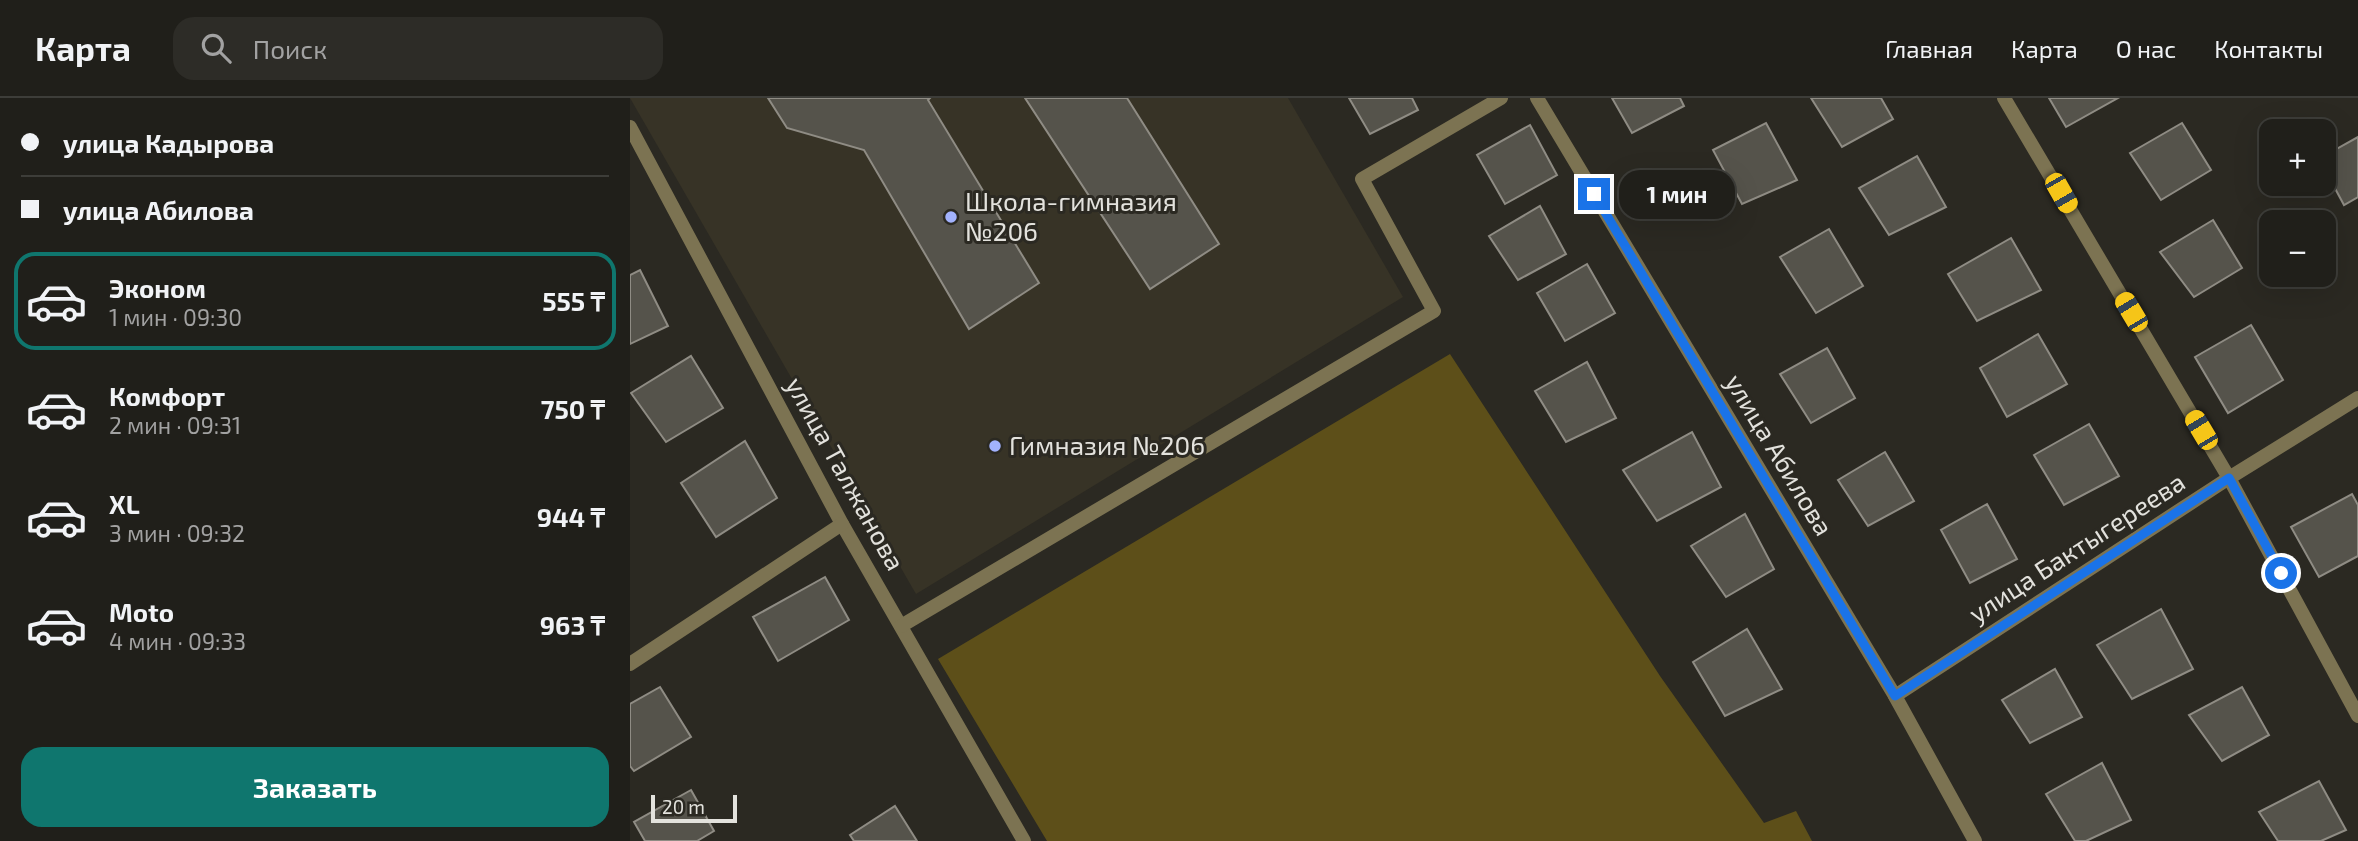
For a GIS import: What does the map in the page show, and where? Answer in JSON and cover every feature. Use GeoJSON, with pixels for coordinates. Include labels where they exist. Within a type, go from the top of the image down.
{"type":"FeatureCollection","features":[{"type":"Feature","properties":{"kind":"street"},"geometry":{"type":"LineString","coordinates":[[901,626],[1434,310],[1362,179],[1501,98]]}},
{"type":"Feature","properties":{"kind":"street","name":"улица Абилова"},"geometry":{"type":"LineString","coordinates":[[1537,98],[1895,696],[1975,841]]}},
{"type":"Feature","properties":{"kind":"street"},"geometry":{"type":"LineString","coordinates":[[2004,98],[2229,478],[2358,716]]}},
{"type":"Feature","properties":{"kind":"street","name":"улица Талжанова"},"geometry":{"type":"LineString","coordinates":[[630,127],[842,524],[1024,841]]}},
{"type":"Feature","properties":{"kind":"street","name":"улица Бактыгереева"},"geometry":{"type":"LineString","coordinates":[[1895,696],[2229,478],[2358,398]]}},
{"type":"Feature","properties":{"kind":"street"},"geometry":{"type":"LineString","coordinates":[[630,664],[842,524]]}},
{"type":"Feature","properties":{"kind":"shaded area","name":"Гимназия №206"},"geometry":{"type":"Polygon","coordinates":[[[630,98],[1288,98],[1403,297],[916,594],[630,98]]]}},
{"type":"Feature","properties":{"kind":"shaded area"},"geometry":{"type":"Polygon","coordinates":[[[1450,354],[1660,676],[1764,823],[1796,811],[1812,841],[1047,841],[938,659],[1450,354]]]}},
{"type":"Feature","properties":{"kind":"building","name":"Школа-гимназия №206"},"geometry":{"type":"Polygon","coordinates":[[[768,98],[930,98],[928,100],[1039,283],[969,329],[864,150],[787,128],[768,98]]]}},
{"type":"Feature","properties":{"kind":"building","name":"Школа-гимназия №206"},"geometry":{"type":"Polygon","coordinates":[[[1025,98],[1127,98],[1219,244],[1150,289],[1025,98]]]}},
{"type":"Feature","properties":{"kind":"building"},"geometry":{"type":"Polygon","coordinates":[[[1349,98],[1412,98],[1418,110],[1370,134],[1349,98]]]}},
{"type":"Feature","properties":{"kind":"building"},"geometry":{"type":"Polygon","coordinates":[[[1612,98],[1680,98],[1684,106],[1632,133],[1612,98]]]}},
{"type":"Feature","properties":{"kind":"building"},"geometry":{"type":"Polygon","coordinates":[[[1811,98],[1881,98],[1893,119],[1842,147],[1811,98]]]}},
{"type":"Feature","properties":{"kind":"building"},"geometry":{"type":"Polygon","coordinates":[[[2049,98],[2118,98],[2066,127],[2049,98]]]}},
{"type":"Feature","properties":{"kind":"building"},"geometry":{"type":"Polygon","coordinates":[[[1766,123],[1797,180],[1742,204],[1713,150],[1766,123]]]}},
{"type":"Feature","properties":{"kind":"building"},"geometry":{"type":"Polygon","coordinates":[[[2182,123],[2211,170],[2161,200],[2130,153],[2182,123]]]}},
{"type":"Feature","properties":{"kind":"building"},"geometry":{"type":"Polygon","coordinates":[[[1530,125],[1557,175],[1505,204],[1477,155],[1530,125]]]}},
{"type":"Feature","properties":{"kind":"building"},"geometry":{"type":"Polygon","coordinates":[[[2358,137],[2358,197],[2344,205],[2336,190],[2336,149],[2358,137]]]}},
{"type":"Feature","properties":{"kind":"building"},"geometry":{"type":"Polygon","coordinates":[[[1917,156],[1946,207],[1889,235],[1859,188],[1917,156]]]}},
{"type":"Feature","properties":{"kind":"building"},"geometry":{"type":"Polygon","coordinates":[[[1540,206],[1566,254],[1518,280],[1489,236],[1540,206]]]}},
{"type":"Feature","properties":{"kind":"building"},"geometry":{"type":"Polygon","coordinates":[[[2213,220],[2242,268],[2194,297],[2160,252],[2213,220]]]}},
{"type":"Feature","properties":{"kind":"building"},"geometry":{"type":"Polygon","coordinates":[[[1829,229],[1863,286],[1816,313],[1780,257],[1829,229]]]}},
{"type":"Feature","properties":{"kind":"building"},"geometry":{"type":"Polygon","coordinates":[[[2011,238],[2041,290],[1977,321],[1948,274],[2011,238]]]}},
{"type":"Feature","properties":{"kind":"building"},"geometry":{"type":"Polygon","coordinates":[[[1587,264],[1615,313],[1565,341],[1537,293],[1587,264]]]}},
{"type":"Feature","properties":{"kind":"building"},"geometry":{"type":"Polygon","coordinates":[[[640,270],[668,326],[630,344],[630,275],[640,270]]]}},
{"type":"Feature","properties":{"kind":"building"},"geometry":{"type":"Polygon","coordinates":[[[2251,325],[2283,380],[2228,413],[2195,357],[2251,325]]]}},
{"type":"Feature","properties":{"kind":"building"},"geometry":{"type":"Polygon","coordinates":[[[2038,334],[2067,384],[2007,417],[1980,368],[2038,334]]]}},
{"type":"Feature","properties":{"kind":"building"},"geometry":{"type":"Polygon","coordinates":[[[1827,348],[1855,398],[1811,423],[1780,374],[1827,348]]]}},
{"type":"Feature","properties":{"kind":"building"},"geometry":{"type":"Polygon","coordinates":[[[691,356],[723,408],[666,442],[631,393],[691,356]]]}},
{"type":"Feature","properties":{"kind":"building"},"geometry":{"type":"Polygon","coordinates":[[[1587,362],[1616,418],[1566,442],[1535,391],[1587,362]]]}},
{"type":"Feature","properties":{"kind":"building"},"geometry":{"type":"Polygon","coordinates":[[[2089,424],[2119,476],[2064,505],[2034,455],[2089,424]]]}},
{"type":"Feature","properties":{"kind":"building"},"geometry":{"type":"Polygon","coordinates":[[[1692,432],[1721,487],[1657,521],[1623,470],[1692,432]]]}},
{"type":"Feature","properties":{"kind":"building"},"geometry":{"type":"Polygon","coordinates":[[[745,441],[777,498],[716,537],[681,483],[745,441]]]}},
{"type":"Feature","properties":{"kind":"building"},"geometry":{"type":"Polygon","coordinates":[[[1885,452],[1914,501],[1868,526],[1838,480],[1885,452]]]}},
{"type":"Feature","properties":{"kind":"building"},"geometry":{"type":"Polygon","coordinates":[[[2352,494],[2358,505],[2358,556],[2319,577],[2291,527],[2352,494]]]}},
{"type":"Feature","properties":{"kind":"building"},"geometry":{"type":"Polygon","coordinates":[[[1987,504],[2017,559],[1970,583],[1941,530],[1987,504]]]}},
{"type":"Feature","properties":{"kind":"building"},"geometry":{"type":"Polygon","coordinates":[[[1745,514],[1774,569],[1726,597],[1691,546],[1745,514]]]}},
{"type":"Feature","properties":{"kind":"building"},"geometry":{"type":"Polygon","coordinates":[[[825,577],[849,620],[778,661],[753,617],[825,577]]]}},
{"type":"Feature","properties":{"kind":"building"},"geometry":{"type":"Polygon","coordinates":[[[2161,609],[2193,669],[2132,699],[2097,645],[2161,609]]]}},
{"type":"Feature","properties":{"kind":"building"},"geometry":{"type":"Polygon","coordinates":[[[1747,629],[1782,689],[1725,716],[1693,662],[1747,629]]]}},
{"type":"Feature","properties":{"kind":"building"},"geometry":{"type":"Polygon","coordinates":[[[2055,669],[2082,717],[2030,743],[2002,700],[2055,669]]]}},
{"type":"Feature","properties":{"kind":"building"},"geometry":{"type":"Polygon","coordinates":[[[660,687],[691,737],[634,771],[630,766],[630,704],[660,687]]]}},
{"type":"Feature","properties":{"kind":"building"},"geometry":{"type":"Polygon","coordinates":[[[2242,687],[2269,735],[2222,761],[2189,715],[2242,687]]]}},
{"type":"Feature","properties":{"kind":"building"},"geometry":{"type":"Polygon","coordinates":[[[2102,763],[2131,820],[2086,841],[2075,841],[2046,794],[2102,763]]]}},
{"type":"Feature","properties":{"kind":"building"},"geometry":{"type":"Polygon","coordinates":[[[2319,781],[2346,830],[2321,841],[2278,841],[2259,812],[2319,781]]]}},
{"type":"Feature","properties":{"kind":"building"},"geometry":{"type":"Polygon","coordinates":[[[691,790],[714,831],[697,841],[645,841],[634,822],[691,790]]]}},
{"type":"Feature","properties":{"kind":"building"},"geometry":{"type":"Polygon","coordinates":[[[895,806],[917,841],[854,841],[850,835],[895,806]]]}},
{"type":"Feature","properties":{"kind":"place","name":"Школа-гимназия №206"},"geometry":{"type":"Point","coordinates":[951,217]}},
{"type":"Feature","properties":{"kind":"place","name":"Гимназия №206"},"geometry":{"type":"Point","coordinates":[995,446]}},
{"type":"Feature","properties":{"kind":"route"},"geometry":{"type":"LineString","coordinates":[[1594,194],[1895,696],[2229,478],[2281,573]]}}]}
